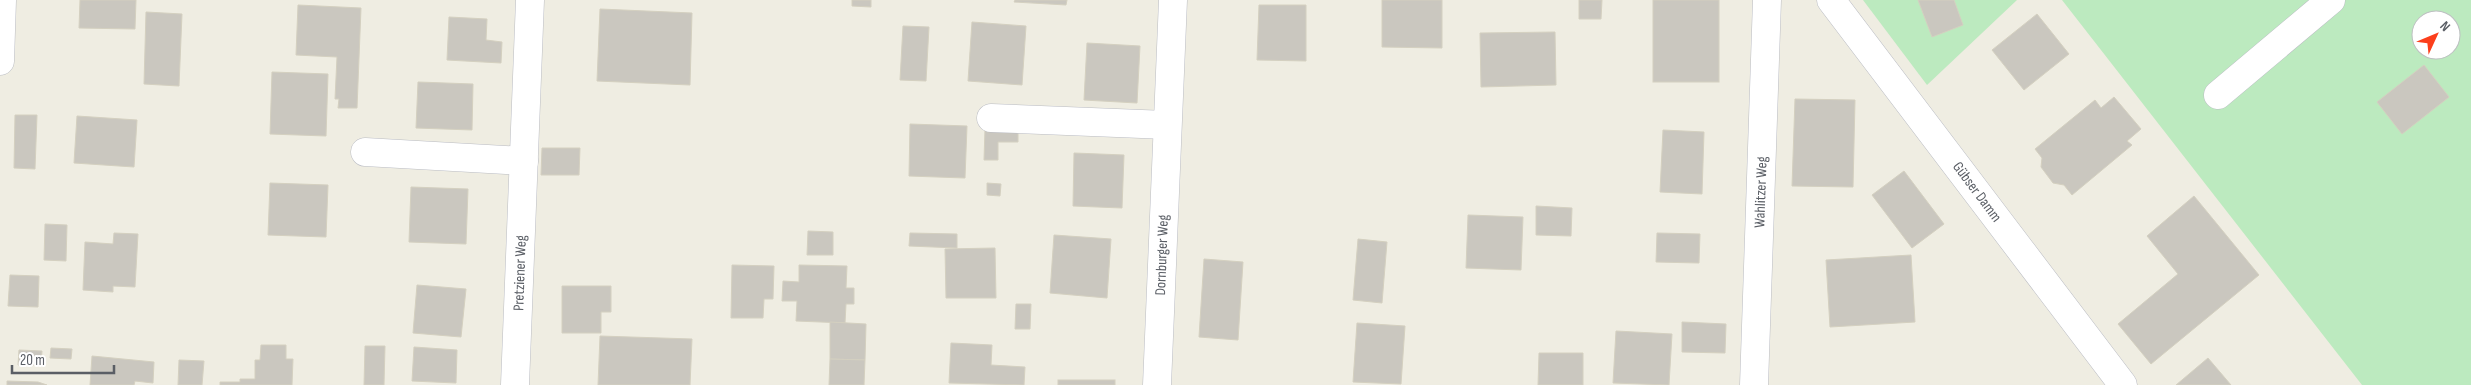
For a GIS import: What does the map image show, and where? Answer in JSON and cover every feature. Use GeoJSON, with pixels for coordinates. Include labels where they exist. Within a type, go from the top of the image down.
{"type":"FeatureCollection","features":[{"type":"Feature","properties":{"kind":"street"},"geometry":{"type":"LineString","coordinates":[[0,61],[2,0]]}},
{"type":"Feature","properties":{"kind":"street","name":"Pretziener Weg"},"geometry":{"type":"LineString","coordinates":[[516,385],[530,0]]}},
{"type":"Feature","properties":{"kind":"street","name":"Dornburger Weg"},"geometry":{"type":"LineString","coordinates":[[1157,385],[1173,0]]}},
{"type":"Feature","properties":{"kind":"street","name":"Wahlitzer Weg"},"geometry":{"type":"LineString","coordinates":[[1754,385],[1767,0]]}},
{"type":"Feature","properties":{"kind":"street","name":"Gübser Damm"},"geometry":{"type":"LineString","coordinates":[[1831,0],[2123,385]]}},
{"type":"Feature","properties":{"kind":"street"},"geometry":{"type":"LineString","coordinates":[[2218,94],[2332,0]]}},
{"type":"Feature","properties":{"kind":"street"},"geometry":{"type":"LineString","coordinates":[[991,118],[1167,125]]}},
{"type":"Feature","properties":{"kind":"street"},"geometry":{"type":"LineString","coordinates":[[365,152],[524,161]]}},
{"type":"Feature","properties":{"kind":"green space"},"geometry":{"type":"Polygon","coordinates":[[[1863,0],[2017,0],[1927,85],[1863,0]]]}},
{"type":"Feature","properties":{"kind":"green space"},"geometry":{"type":"Polygon","coordinates":[[[2062,0],[2471,0],[2471,385],[2362,385],[2062,0]]]}},
{"type":"Feature","properties":{"kind":"building"},"geometry":{"type":"Polygon","coordinates":[[[80,0],[136,0],[135,29],[79,28],[80,0]]]}},
{"type":"Feature","properties":{"kind":"building"},"geometry":{"type":"Polygon","coordinates":[[[852,0],[871,0],[871,7],[852,6],[852,0]]]}},
{"type":"Feature","properties":{"kind":"building"},"geometry":{"type":"Polygon","coordinates":[[[1015,0],[1067,0],[1066,5],[1014,2],[1015,0]]]}},
{"type":"Feature","properties":{"kind":"building"},"geometry":{"type":"Polygon","coordinates":[[[1382,0],[1442,0],[1442,48],[1382,47],[1382,0]]]}},
{"type":"Feature","properties":{"kind":"building"},"geometry":{"type":"Polygon","coordinates":[[[1579,0],[1602,0],[1601,19],[1579,19],[1579,0]]]}},
{"type":"Feature","properties":{"kind":"building"},"geometry":{"type":"Polygon","coordinates":[[[1653,0],[1719,0],[1719,82],[1653,82],[1653,0]]]}},
{"type":"Feature","properties":{"kind":"building"},"geometry":{"type":"Polygon","coordinates":[[[1918,0],[1954,0],[1963,25],[1932,37],[1918,0]]]}},
{"type":"Feature","properties":{"kind":"building"},"geometry":{"type":"Polygon","coordinates":[[[298,5],[361,8],[357,108],[338,108],[339,99],[335,99],[337,57],[296,55],[298,5]]]}},
{"type":"Feature","properties":{"kind":"building"},"geometry":{"type":"Polygon","coordinates":[[[1259,5],[1306,5],[1306,61],[1257,60],[1259,5]]]}},
{"type":"Feature","properties":{"kind":"building"},"geometry":{"type":"Polygon","coordinates":[[[600,9],[692,13],[690,85],[597,81],[600,9]]]}},
{"type":"Feature","properties":{"kind":"building"},"geometry":{"type":"Polygon","coordinates":[[[146,12],[182,14],[179,86],[144,84],[146,12]]]}},
{"type":"Feature","properties":{"kind":"building"},"geometry":{"type":"Polygon","coordinates":[[[2037,14],[2069,54],[2024,90],[1992,50],[2037,14]]]}},
{"type":"Feature","properties":{"kind":"building"},"geometry":{"type":"Polygon","coordinates":[[[449,17],[487,19],[486,40],[502,42],[501,63],[447,60],[449,17]]]}},
{"type":"Feature","properties":{"kind":"building"},"geometry":{"type":"Polygon","coordinates":[[[972,22],[1026,26],[1022,85],[968,81],[972,22]]]}},
{"type":"Feature","properties":{"kind":"building"},"geometry":{"type":"Polygon","coordinates":[[[903,26],[929,27],[926,81],[900,80],[903,26]]]}},
{"type":"Feature","properties":{"kind":"building"},"geometry":{"type":"Polygon","coordinates":[[[1555,32],[1556,85],[1481,87],[1480,33],[1555,32]]]}},
{"type":"Feature","properties":{"kind":"building"},"geometry":{"type":"Polygon","coordinates":[[[1087,43],[1140,46],[1137,103],[1084,100],[1087,43]]]}},
{"type":"Feature","properties":{"kind":"building"},"geometry":{"type":"Polygon","coordinates":[[[2424,65],[2449,97],[2402,134],[2377,102],[2424,65]]]}},
{"type":"Feature","properties":{"kind":"building"},"geometry":{"type":"Polygon","coordinates":[[[272,72],[328,74],[326,136],[270,134],[272,72]]]}},
{"type":"Feature","properties":{"kind":"building"},"geometry":{"type":"Polygon","coordinates":[[[418,82],[473,84],[472,130],[416,128],[418,82]]]}},
{"type":"Feature","properties":{"kind":"building"},"geometry":{"type":"Polygon","coordinates":[[[2114,97],[2141,129],[2127,141],[2132,145],[2072,195],[2064,185],[2053,183],[2041,167],[2042,158],[2035,149],[2095,100],[2101,108],[2114,97]]]}},
{"type":"Feature","properties":{"kind":"building"},"geometry":{"type":"Polygon","coordinates":[[[1795,99],[1855,100],[1853,187],[1792,186],[1795,99]]]}},
{"type":"Feature","properties":{"kind":"building"},"geometry":{"type":"Polygon","coordinates":[[[15,115],[37,115],[35,169],[14,168],[15,115]]]}},
{"type":"Feature","properties":{"kind":"building"},"geometry":{"type":"Polygon","coordinates":[[[77,116],[137,120],[134,167],[74,163],[77,116]]]}},
{"type":"Feature","properties":{"kind":"building"},"geometry":{"type":"Polygon","coordinates":[[[910,124],[967,126],[965,178],[909,176],[910,124]]]}},
{"type":"Feature","properties":{"kind":"building"},"geometry":{"type":"Polygon","coordinates":[[[985,129],[1018,129],[1018,142],[998,142],[998,160],[984,160],[985,129]]]}},
{"type":"Feature","properties":{"kind":"building"},"geometry":{"type":"Polygon","coordinates":[[[1663,130],[1704,132],[1702,194],[1660,192],[1663,130]]]}},
{"type":"Feature","properties":{"kind":"building"},"geometry":{"type":"Polygon","coordinates":[[[542,148],[580,148],[579,175],[541,175],[542,148]]]}},
{"type":"Feature","properties":{"kind":"building"},"geometry":{"type":"Polygon","coordinates":[[[1074,153],[1124,155],[1122,208],[1073,206],[1074,153]]]}},
{"type":"Feature","properties":{"kind":"building"},"geometry":{"type":"Polygon","coordinates":[[[1904,171],[1944,224],[1912,248],[1872,195],[1904,171]]]}},
{"type":"Feature","properties":{"kind":"building"},"geometry":{"type":"Polygon","coordinates":[[[270,183],[328,185],[326,237],[268,235],[270,183]]]}},
{"type":"Feature","properties":{"kind":"building"},"geometry":{"type":"Polygon","coordinates":[[[987,183],[1001,184],[1000,196],[987,195],[987,183]]]}},
{"type":"Feature","properties":{"kind":"building"},"geometry":{"type":"Polygon","coordinates":[[[411,187],[468,189],[466,244],[409,242],[411,187]]]}},
{"type":"Feature","properties":{"kind":"building"},"geometry":{"type":"Polygon","coordinates":[[[2194,196],[2259,275],[2151,364],[2118,324],[2178,274],[2147,236],[2194,196]]]}},
{"type":"Feature","properties":{"kind":"building"},"geometry":{"type":"Polygon","coordinates":[[[1536,206],[1572,208],[1571,236],[1536,235],[1536,206]]]}},
{"type":"Feature","properties":{"kind":"building"},"geometry":{"type":"Polygon","coordinates":[[[1468,215],[1523,217],[1521,270],[1466,268],[1468,215]]]}},
{"type":"Feature","properties":{"kind":"building"},"geometry":{"type":"Polygon","coordinates":[[[45,224],[67,225],[66,261],[44,260],[45,224]]]}},
{"type":"Feature","properties":{"kind":"building"},"geometry":{"type":"Polygon","coordinates":[[[808,231],[833,232],[833,255],[807,255],[808,231]]]}},
{"type":"Feature","properties":{"kind":"building"},"geometry":{"type":"Polygon","coordinates":[[[114,233],[138,234],[135,287],[113,286],[113,292],[83,290],[85,242],[113,244],[114,233]]]}},
{"type":"Feature","properties":{"kind":"building"},"geometry":{"type":"Polygon","coordinates":[[[910,233],[957,234],[957,248],[909,246],[910,233]]]}},
{"type":"Feature","properties":{"kind":"building"},"geometry":{"type":"Polygon","coordinates":[[[1657,233],[1700,234],[1699,263],[1656,262],[1657,233]]]}},
{"type":"Feature","properties":{"kind":"building"},"geometry":{"type":"Polygon","coordinates":[[[1054,235],[1111,239],[1107,298],[1050,293],[1054,235]]]}},
{"type":"Feature","properties":{"kind":"building"},"geometry":{"type":"Polygon","coordinates":[[[1358,239],[1387,242],[1382,303],[1353,300],[1358,239]]]}},
{"type":"Feature","properties":{"kind":"building"},"geometry":{"type":"Polygon","coordinates":[[[995,248],[996,298],[946,298],[945,249],[995,248]]]}},
{"type":"Feature","properties":{"kind":"building"},"geometry":{"type":"Polygon","coordinates":[[[1911,255],[1915,322],[1830,327],[1826,260],[1911,255]]]}},
{"type":"Feature","properties":{"kind":"building"},"geometry":{"type":"Polygon","coordinates":[[[1204,259],[1243,262],[1238,340],[1199,337],[1204,259]]]}},
{"type":"Feature","properties":{"kind":"building"},"geometry":{"type":"Polygon","coordinates":[[[732,265],[774,266],[773,299],[764,299],[763,318],[731,318],[732,265]]]}},
{"type":"Feature","properties":{"kind":"building"},"geometry":{"type":"Polygon","coordinates":[[[799,265],[847,266],[846,288],[854,288],[854,304],[846,304],[845,323],[796,321],[797,301],[782,301],[783,281],[799,282],[799,265]]]}},
{"type":"Feature","properties":{"kind":"building"},"geometry":{"type":"Polygon","coordinates":[[[10,275],[39,276],[38,307],[8,306],[10,275]]]}},
{"type":"Feature","properties":{"kind":"building"},"geometry":{"type":"Polygon","coordinates":[[[417,285],[466,289],[461,337],[413,333],[417,285]]]}},
{"type":"Feature","properties":{"kind":"building"},"geometry":{"type":"Polygon","coordinates":[[[562,286],[611,286],[611,312],[601,312],[601,333],[562,333],[562,286]]]}},
{"type":"Feature","properties":{"kind":"building"},"geometry":{"type":"Polygon","coordinates":[[[1016,304],[1031,304],[1030,329],[1015,329],[1016,304]]]}},
{"type":"Feature","properties":{"kind":"building"},"geometry":{"type":"Polygon","coordinates":[[[830,322],[866,324],[865,360],[830,359],[830,322]]]}},
{"type":"Feature","properties":{"kind":"building"},"geometry":{"type":"Polygon","coordinates":[[[1682,322],[1726,324],[1725,353],[1682,352],[1682,322]]]}},
{"type":"Feature","properties":{"kind":"building"},"geometry":{"type":"Polygon","coordinates":[[[1357,323],[1405,326],[1401,384],[1353,382],[1357,323]]]}},
{"type":"Feature","properties":{"kind":"building"},"geometry":{"type":"Polygon","coordinates":[[[1616,331],[1672,334],[1669,385],[1613,383],[1616,331]]]}},
{"type":"Feature","properties":{"kind":"building"},"geometry":{"type":"Polygon","coordinates":[[[600,336],[692,339],[690,385],[598,385],[600,336]]]}},
{"type":"Feature","properties":{"kind":"building"},"geometry":{"type":"Polygon","coordinates":[[[951,343],[992,345],[991,365],[1025,367],[1024,385],[949,383],[951,343]]]}},
{"type":"Feature","properties":{"kind":"building"},"geometry":{"type":"Polygon","coordinates":[[[261,345],[286,345],[286,359],[293,359],[292,385],[220,385],[220,382],[240,382],[240,379],[255,379],[255,360],[260,360],[261,345]]]}},
{"type":"Feature","properties":{"kind":"building"},"geometry":{"type":"Polygon","coordinates":[[[365,346],[385,346],[384,385],[364,385],[365,346]]]}},
{"type":"Feature","properties":{"kind":"building"},"geometry":{"type":"Polygon","coordinates":[[[414,347],[457,350],[456,383],[412,381],[414,347]]]}},
{"type":"Feature","properties":{"kind":"building"},"geometry":{"type":"Polygon","coordinates":[[[51,348],[72,349],[71,359],[50,358],[51,348]]]}},
{"type":"Feature","properties":{"kind":"building"},"geometry":{"type":"Polygon","coordinates":[[[19,350],[42,351],[41,365],[18,365],[19,350]]]}},
{"type":"Feature","properties":{"kind":"building"},"geometry":{"type":"Polygon","coordinates":[[[1539,353],[1583,353],[1583,385],[1538,385],[1539,353]]]}},
{"type":"Feature","properties":{"kind":"building"},"geometry":{"type":"Polygon","coordinates":[[[92,356],[154,362],[153,383],[135,381],[134,385],[90,385],[92,356]]]}},
{"type":"Feature","properties":{"kind":"building"},"geometry":{"type":"Polygon","coordinates":[[[2208,358],[2231,385],[2176,385],[2208,358]]]}},
{"type":"Feature","properties":{"kind":"building"},"geometry":{"type":"Polygon","coordinates":[[[830,359],[865,360],[864,385],[829,385],[830,359]]]}},
{"type":"Feature","properties":{"kind":"building"},"geometry":{"type":"Polygon","coordinates":[[[179,360],[204,361],[202,385],[178,385],[179,360]]]}},
{"type":"Feature","properties":{"kind":"building"},"geometry":{"type":"Polygon","coordinates":[[[1058,380],[1115,380],[1115,385],[1058,385],[1058,380]]]}},
{"type":"Feature","properties":{"kind":"building"},"geometry":{"type":"Polygon","coordinates":[[[7,381],[38,382],[47,385],[7,385],[7,381]]]}}]}
